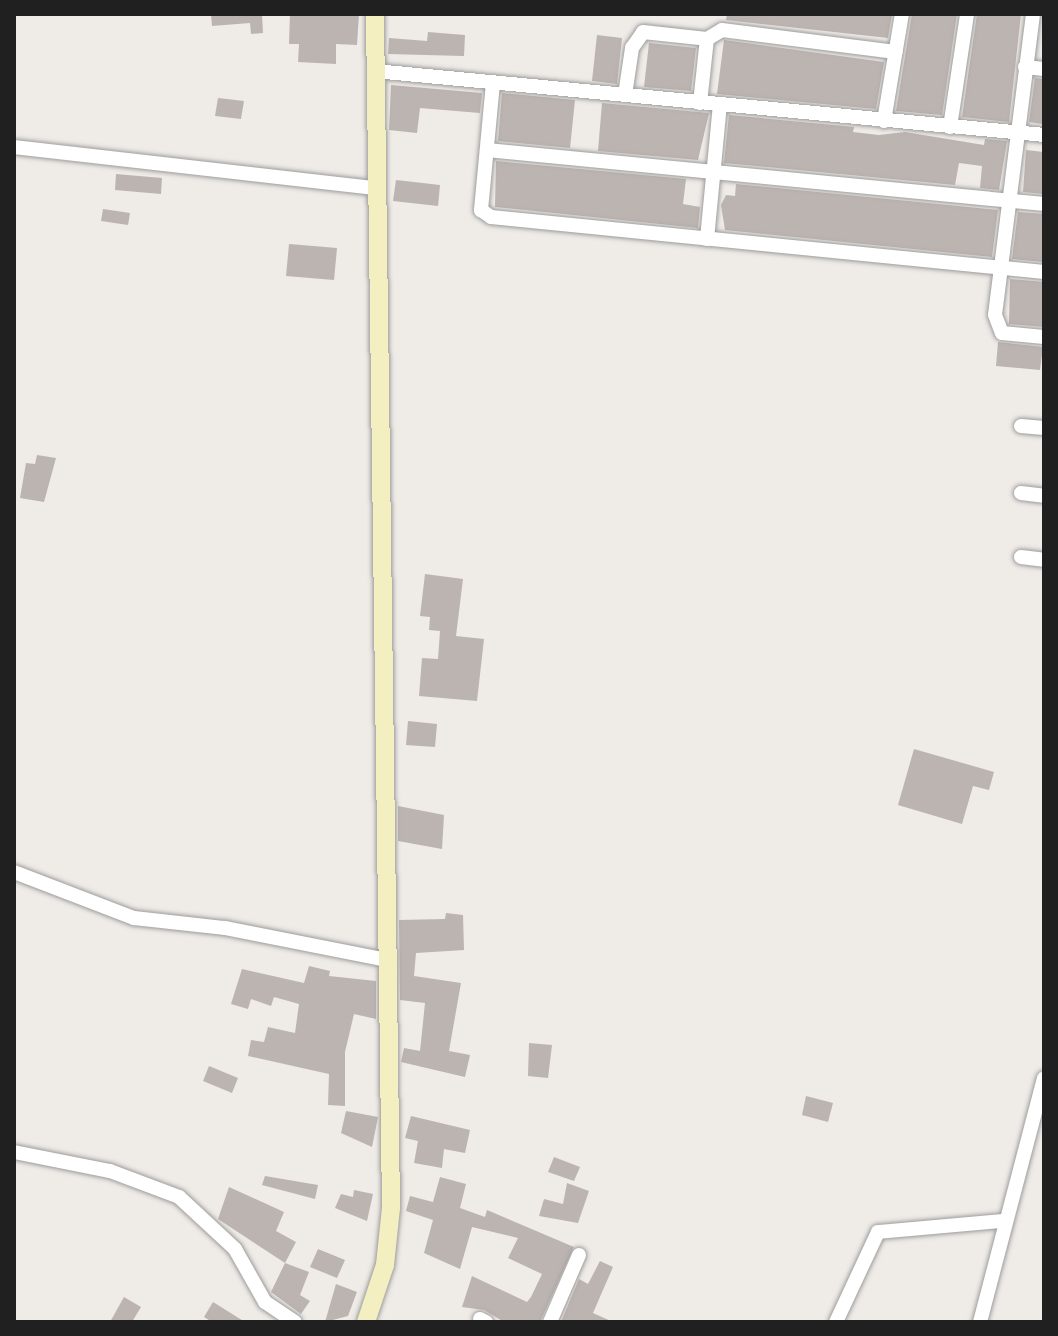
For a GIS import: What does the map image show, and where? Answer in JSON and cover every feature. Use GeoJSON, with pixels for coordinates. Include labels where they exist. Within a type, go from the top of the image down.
{"type":"FeatureCollection","features":[{"type":"Feature","properties":{"kind":"main road"},"geometry":{"type":"LineString","coordinates":[[366,1322],[385,1265],[391,1216],[375,14]]}},
{"type":"Feature","properties":{"kind":"street"},"geometry":{"type":"LineString","coordinates":[[884,121],[902,14]]}},
{"type":"Feature","properties":{"kind":"street"},"geometry":{"type":"LineString","coordinates":[[950,127],[967,14]]}},
{"type":"Feature","properties":{"kind":"street"},"geometry":{"type":"LineString","coordinates":[[1033,14],[1007,200],[1000,268],[999,329],[1044,337]]}},
{"type":"Feature","properties":{"kind":"street"},"geometry":{"type":"LineString","coordinates":[[625,95],[632,48],[643,32],[707,39],[722,30],[896,52]]}},
{"type":"Feature","properties":{"kind":"street"},"geometry":{"type":"LineString","coordinates":[[700,103],[707,39]]}},
{"type":"Feature","properties":{"kind":"street"},"geometry":{"type":"LineString","coordinates":[[1025,67],[1044,69]]}},
{"type":"Feature","properties":{"kind":"street"},"geometry":{"type":"LineString","coordinates":[[375,71],[1044,135]]}},
{"type":"Feature","properties":{"kind":"street"},"geometry":{"type":"LineString","coordinates":[[493,83],[481,210],[491,217],[1044,272]]}},
{"type":"Feature","properties":{"kind":"street"},"geometry":{"type":"LineString","coordinates":[[707,239],[720,105]]}},
{"type":"Feature","properties":{"kind":"street"},"geometry":{"type":"LineString","coordinates":[[14,147],[375,188]]}},
{"type":"Feature","properties":{"kind":"street"},"geometry":{"type":"LineString","coordinates":[[487,150],[1044,204]]}},
{"type":"Feature","properties":{"kind":"street"},"geometry":{"type":"LineString","coordinates":[[1021,426],[1044,428]]}},
{"type":"Feature","properties":{"kind":"street"},"geometry":{"type":"LineString","coordinates":[[1021,493],[1044,496]]}},
{"type":"Feature","properties":{"kind":"street"},"geometry":{"type":"LineString","coordinates":[[1021,557],[1044,560]]}},
{"type":"Feature","properties":{"kind":"street"},"geometry":{"type":"LineString","coordinates":[[14,872],[134,918],[225,928],[386,960]]}},
{"type":"Feature","properties":{"kind":"street"},"geometry":{"type":"LineString","coordinates":[[980,1322],[1002,1221],[1044,1078]]}},
{"type":"Feature","properties":{"kind":"street"},"geometry":{"type":"LineString","coordinates":[[14,1152],[110,1171],[179,1197],[235,1249],[265,1302],[295,1322]]}},
{"type":"Feature","properties":{"kind":"street"},"geometry":{"type":"LineString","coordinates":[[836,1322],[878,1232],[1002,1221]]}},
{"type":"Feature","properties":{"kind":"street"},"geometry":{"type":"LineString","coordinates":[[550,1322],[579,1255]]}},
{"type":"Feature","properties":{"kind":"building"},"geometry":{"type":"Polygon","coordinates":[[[211,14],[262,14],[263,33],[251,34],[250,23],[212,26],[211,14]]]}},
{"type":"Feature","properties":{"kind":"building"},"geometry":{"type":"Polygon","coordinates":[[[290,14],[359,14],[357,45],[336,44],[336,64],[298,62],[299,44],[289,44],[290,14]]]}},
{"type":"Feature","properties":{"kind":"building"},"geometry":{"type":"Polygon","coordinates":[[[727,14],[892,14],[888,38],[726,20],[727,14]]]}},
{"type":"Feature","properties":{"kind":"building"},"geometry":{"type":"Polygon","coordinates":[[[912,14],[957,14],[942,115],[896,111],[912,14]]]}},
{"type":"Feature","properties":{"kind":"building"},"geometry":{"type":"Polygon","coordinates":[[[977,14],[1021,14],[1009,122],[962,117],[977,14]]]}},
{"type":"Feature","properties":{"kind":"building"},"geometry":{"type":"Polygon","coordinates":[[[428,32],[465,35],[464,56],[388,54],[389,38],[427,41],[428,32]]]}},
{"type":"Feature","properties":{"kind":"building"},"geometry":{"type":"Polygon","coordinates":[[[597,35],[622,38],[617,84],[592,81],[597,35]]]}},
{"type":"Feature","properties":{"kind":"building"},"geometry":{"type":"Polygon","coordinates":[[[724,40],[884,62],[876,109],[717,94],[724,40]]]}},
{"type":"Feature","properties":{"kind":"building"},"geometry":{"type":"Polygon","coordinates":[[[649,43],[696,48],[691,91],[644,87],[649,43]]]}},
{"type":"Feature","properties":{"kind":"building"},"geometry":{"type":"Polygon","coordinates":[[[1035,78],[1044,79],[1042,124],[1029,122],[1035,78]]]}},
{"type":"Feature","properties":{"kind":"building"},"geometry":{"type":"Polygon","coordinates":[[[391,85],[482,93],[480,113],[420,108],[417,133],[389,130],[391,85]]]}},
{"type":"Feature","properties":{"kind":"building"},"geometry":{"type":"Polygon","coordinates":[[[502,93],[575,100],[570,148],[498,141],[502,93]]]}},
{"type":"Feature","properties":{"kind":"building"},"geometry":{"type":"Polygon","coordinates":[[[218,98],[244,101],[241,119],[215,116],[218,98]]]}},
{"type":"Feature","properties":{"kind":"building"},"geometry":{"type":"Polygon","coordinates":[[[602,103],[709,113],[698,160],[598,151],[602,103]]]}},
{"type":"Feature","properties":{"kind":"building"},"geometry":{"type":"Polygon","coordinates":[[[729,115],[854,127],[853,132],[879,135],[905,132],[984,145],[985,139],[1007,141],[999,190],[980,188],[982,166],[959,163],[955,185],[724,163],[729,115]]]}},
{"type":"Feature","properties":{"kind":"building"},"geometry":{"type":"Polygon","coordinates":[[[1026,150],[1044,152],[1044,194],[1023,192],[1026,150]]]}},
{"type":"Feature","properties":{"kind":"building"},"geometry":{"type":"Polygon","coordinates":[[[496,161],[686,179],[683,204],[700,207],[698,228],[495,207],[496,161]]]}},
{"type":"Feature","properties":{"kind":"building"},"geometry":{"type":"Polygon","coordinates":[[[116,174],[162,178],[161,194],[115,190],[116,174]]]}},
{"type":"Feature","properties":{"kind":"building"},"geometry":{"type":"Polygon","coordinates":[[[396,180],[440,185],[438,206],[393,201],[396,180]]]}},
{"type":"Feature","properties":{"kind":"building"},"geometry":{"type":"Polygon","coordinates":[[[736,184],[998,210],[992,257],[725,230],[721,205],[726,195],[735,196],[736,184]]]}},
{"type":"Feature","properties":{"kind":"building"},"geometry":{"type":"Polygon","coordinates":[[[103,209],[130,213],[128,225],[101,221],[103,209]]]}},
{"type":"Feature","properties":{"kind":"building"},"geometry":{"type":"Polygon","coordinates":[[[1018,212],[1044,214],[1044,262],[1012,259],[1018,212]]]}},
{"type":"Feature","properties":{"kind":"building"},"geometry":{"type":"Polygon","coordinates":[[[289,244],[337,248],[334,280],[286,276],[289,244]]]}},
{"type":"Feature","properties":{"kind":"building"},"geometry":{"type":"Polygon","coordinates":[[[1010,279],[1044,282],[1044,327],[1009,324],[1010,279]]]}},
{"type":"Feature","properties":{"kind":"building"},"geometry":{"type":"Polygon","coordinates":[[[998,342],[1043,347],[1040,370],[996,366],[998,342]]]}},
{"type":"Feature","properties":{"kind":"building"},"geometry":{"type":"Polygon","coordinates":[[[37,455],[56,458],[44,502],[20,498],[26,463],[35,464],[37,455]]]}},
{"type":"Feature","properties":{"kind":"building"},"geometry":{"type":"Polygon","coordinates":[[[425,574],[463,579],[456,636],[484,639],[477,701],[419,696],[422,658],[438,659],[440,631],[429,630],[430,617],[420,616],[425,574]]]}},
{"type":"Feature","properties":{"kind":"building"},"geometry":{"type":"Polygon","coordinates":[[[408,721],[437,724],[435,747],[406,745],[408,721]]]}},
{"type":"Feature","properties":{"kind":"building"},"geometry":{"type":"Polygon","coordinates":[[[914,749],[994,772],[989,790],[973,786],[962,824],[898,805],[914,749]]]}},
{"type":"Feature","properties":{"kind":"building"},"geometry":{"type":"Polygon","coordinates":[[[398,806],[444,815],[442,849],[398,841],[398,806]]]}},
{"type":"Feature","properties":{"kind":"building"},"geometry":{"type":"Polygon","coordinates":[[[446,913],[463,915],[464,950],[416,953],[414,976],[461,983],[449,1051],[470,1055],[465,1077],[401,1062],[404,1048],[420,1051],[425,1003],[400,1000],[399,920],[445,919],[446,913]]]}},
{"type":"Feature","properties":{"kind":"building"},"geometry":{"type":"Polygon","coordinates":[[[309,966],[330,971],[329,976],[376,981],[376,1019],[354,1014],[345,1052],[345,1106],[328,1105],[329,1074],[248,1056],[251,1040],[264,1042],[268,1027],[295,1033],[299,1004],[274,997],[271,1006],[251,999],[248,1009],[231,1004],[242,969],[304,983],[309,966]]]}},
{"type":"Feature","properties":{"kind":"building"},"geometry":{"type":"Polygon","coordinates":[[[529,1043],[552,1045],[548,1078],[528,1076],[529,1043]]]}},
{"type":"Feature","properties":{"kind":"building"},"geometry":{"type":"Polygon","coordinates":[[[209,1066],[238,1078],[232,1093],[203,1081],[209,1066]]]}},
{"type":"Feature","properties":{"kind":"building"},"geometry":{"type":"Polygon","coordinates":[[[806,1096],[833,1103],[828,1122],[802,1115],[806,1096]]]}},
{"type":"Feature","properties":{"kind":"building"},"geometry":{"type":"Polygon","coordinates":[[[346,1111],[378,1117],[372,1147],[341,1133],[346,1111]]]}},
{"type":"Feature","properties":{"kind":"building"},"geometry":{"type":"Polygon","coordinates":[[[411,1116],[470,1130],[465,1153],[444,1149],[442,1168],[414,1163],[418,1141],[405,1138],[411,1116]]]}},
{"type":"Feature","properties":{"kind":"building"},"geometry":{"type":"Polygon","coordinates":[[[554,1157],[580,1167],[574,1181],[548,1172],[554,1157]]]}},
{"type":"Feature","properties":{"kind":"building"},"geometry":{"type":"Polygon","coordinates":[[[265,1176],[318,1185],[315,1199],[262,1185],[265,1176]]]}},
{"type":"Feature","properties":{"kind":"building"},"geometry":{"type":"Polygon","coordinates":[[[440,1177],[466,1184],[460,1208],[485,1217],[487,1210],[574,1247],[540,1322],[504,1322],[484,1310],[462,1307],[472,1276],[527,1302],[542,1274],[508,1258],[518,1238],[472,1227],[460,1269],[424,1253],[433,1220],[406,1211],[410,1196],[433,1202],[440,1177]]]}},
{"type":"Feature","properties":{"kind":"building"},"geometry":{"type":"Polygon","coordinates":[[[567,1183],[589,1191],[578,1223],[539,1216],[544,1199],[563,1204],[567,1183]]]}},
{"type":"Feature","properties":{"kind":"building"},"geometry":{"type":"Polygon","coordinates":[[[229,1187],[284,1212],[276,1231],[296,1242],[285,1263],[218,1219],[229,1187]]]}},
{"type":"Feature","properties":{"kind":"building"},"geometry":{"type":"Polygon","coordinates":[[[354,1190],[373,1194],[367,1221],[335,1208],[341,1194],[353,1197],[354,1190]]]}},
{"type":"Feature","properties":{"kind":"building"},"geometry":{"type":"Polygon","coordinates":[[[318,1249],[345,1260],[337,1278],[310,1267],[318,1249]]]}},
{"type":"Feature","properties":{"kind":"building"},"geometry":{"type":"Polygon","coordinates":[[[600,1261],[613,1267],[593,1313],[613,1322],[561,1322],[579,1279],[588,1284],[600,1261]]]}},
{"type":"Feature","properties":{"kind":"building"},"geometry":{"type":"Polygon","coordinates":[[[285,1263],[309,1272],[300,1295],[310,1301],[301,1314],[271,1292],[285,1263]]]}},
{"type":"Feature","properties":{"kind":"building"},"geometry":{"type":"Polygon","coordinates":[[[336,1284],[357,1292],[348,1316],[325,1322],[336,1284]]]}},
{"type":"Feature","properties":{"kind":"building"},"geometry":{"type":"Polygon","coordinates":[[[124,1297],[141,1307],[132,1322],[110,1322],[124,1297]]]}},
{"type":"Feature","properties":{"kind":"building"},"geometry":{"type":"Polygon","coordinates":[[[213,1302],[245,1322],[212,1322],[204,1317],[213,1302]]]}}]}
